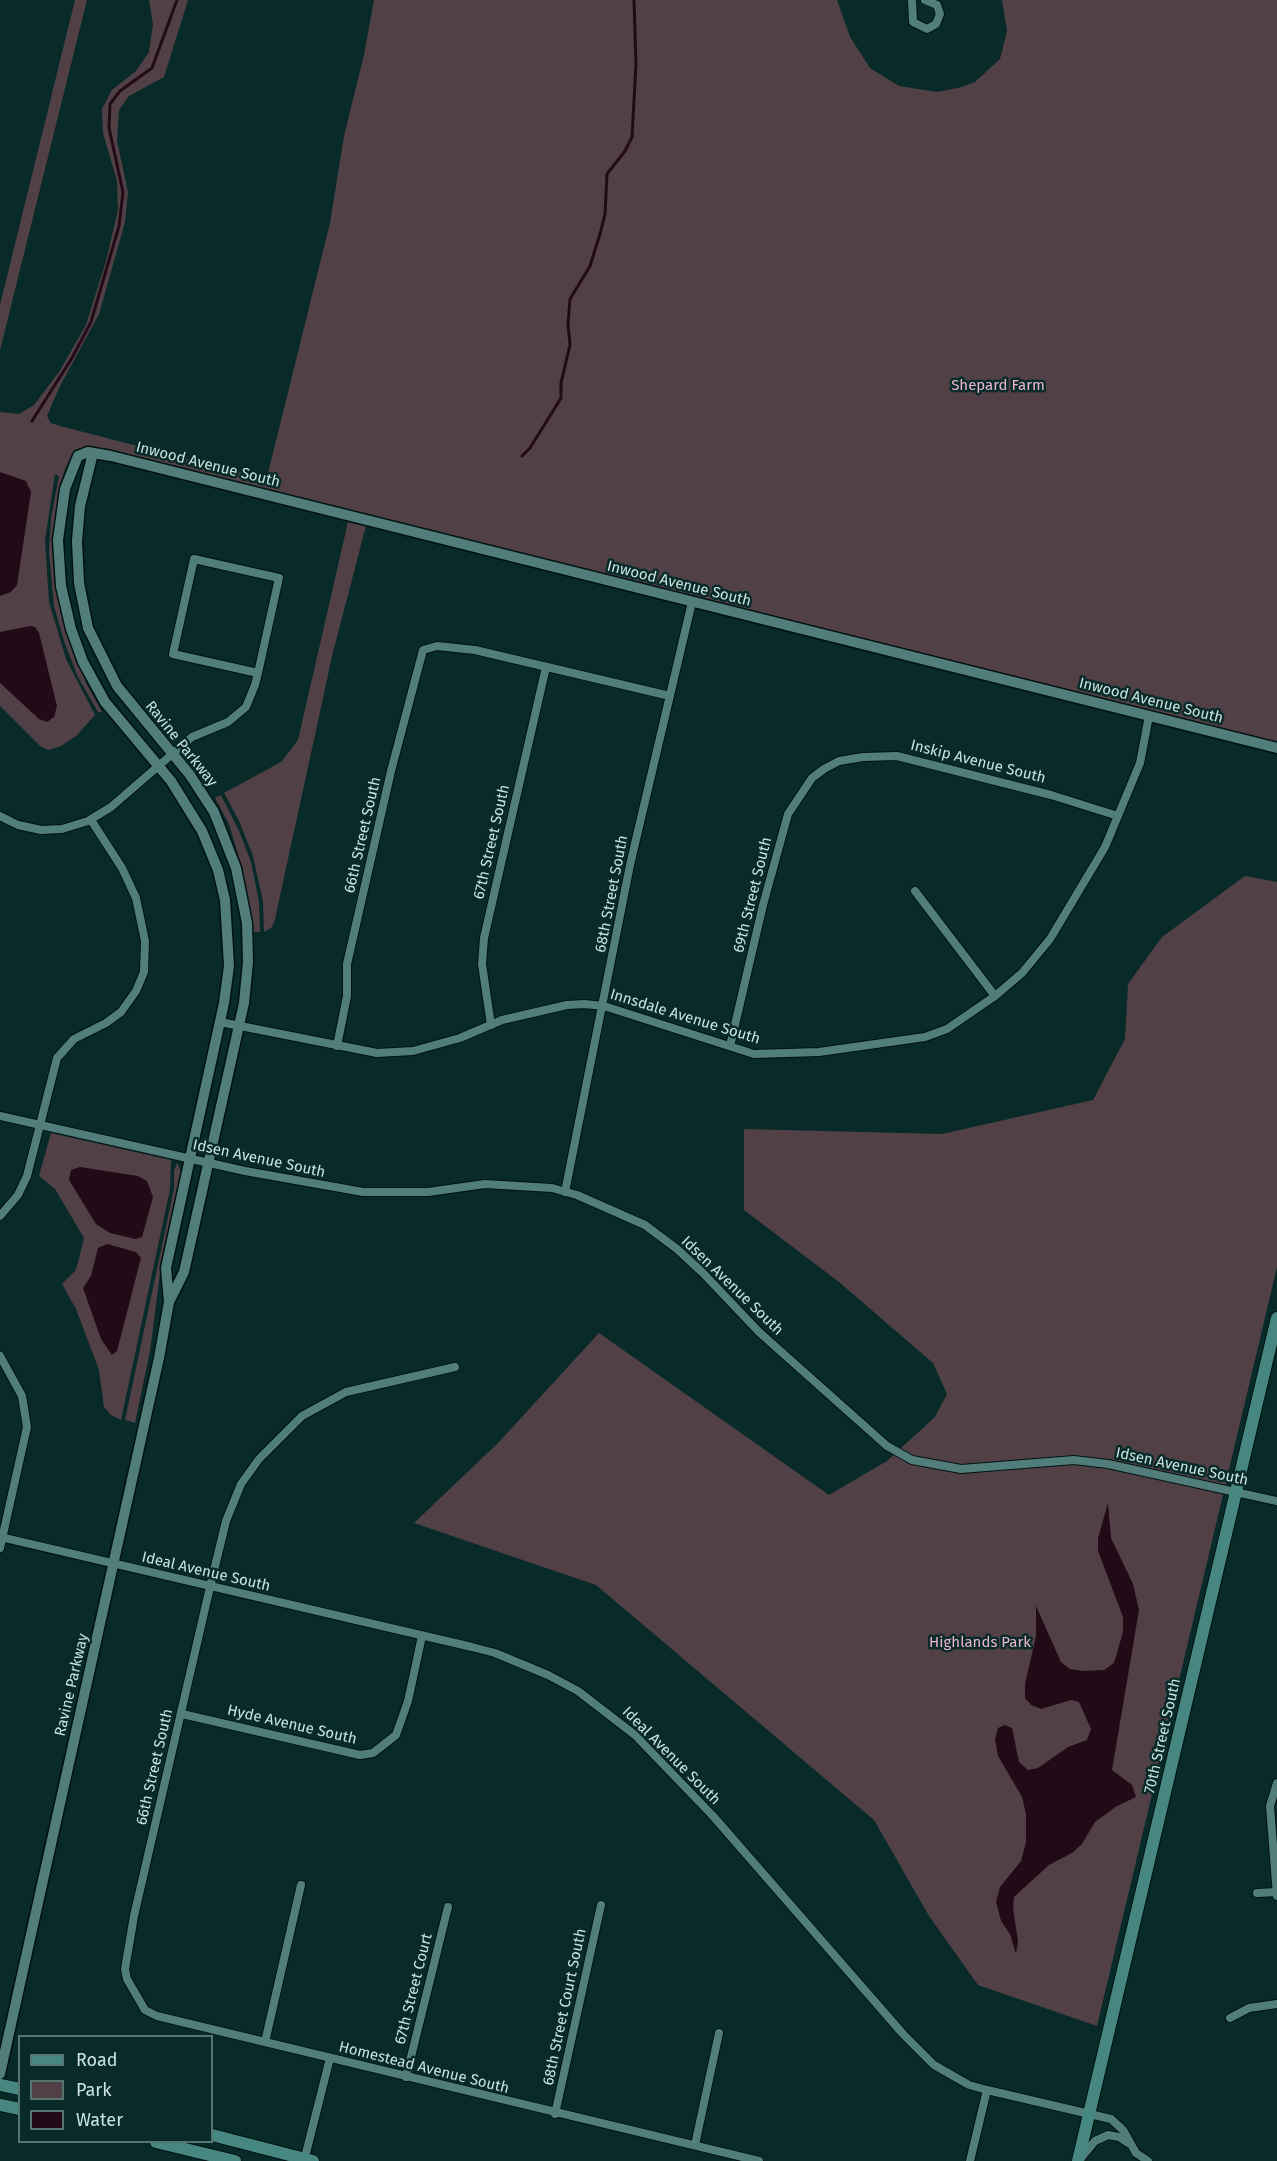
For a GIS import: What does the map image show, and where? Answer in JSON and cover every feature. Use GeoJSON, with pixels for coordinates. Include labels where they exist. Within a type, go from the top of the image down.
{"type":"FeatureCollection","features":[{"type":"Feature","properties":{"kind":"main road","name":"70th Street South"},"geometry":{"type":"LineString","coordinates":[[1079,2161],[1277,1318]]}},
{"type":"Feature","properties":{"kind":"main road"},"geometry":{"type":"LineString","coordinates":[[0,2085],[18,2089]]}},
{"type":"Feature","properties":{"kind":"main road"},"geometry":{"type":"LineString","coordinates":[[0,2104],[18,2108]]}},
{"type":"Feature","properties":{"kind":"main road"},"geometry":{"type":"LineString","coordinates":[[213,2135],[308,2160]]}},
{"type":"Feature","properties":{"kind":"main road"},"geometry":{"type":"LineString","coordinates":[[160,2143],[235,2161]]}},
{"type":"Feature","properties":{"kind":"street"},"geometry":{"type":"LineString","coordinates":[[912,0],[913,21],[919,27],[927,29],[936,24],[940,14],[937,5],[926,0]]}},
{"type":"Feature","properties":{"kind":"street","name":"Ravine Parkway"},"geometry":{"type":"LineString","coordinates":[[0,2074],[157,1368],[169,1302],[166,1268],[220,1022],[229,955],[222,885],[198,823],[159,766],[102,698],[83,662],[67,615],[60,578],[59,533],[65,489],[76,458],[83,453],[93,453],[81,500],[77,532],[78,577],[85,615],[95,645],[112,679],[201,790],[219,822],[243,894],[249,954],[238,1026],[184,1272],[169,1302]]}},
{"type":"Feature","properties":{"kind":"street","name":"Inwood Avenue South"},"geometry":{"type":"LineString","coordinates":[[93,453],[1277,748]]}},
{"type":"Feature","properties":{"kind":"street"},"geometry":{"type":"LineString","coordinates":[[0,816],[18,825],[46,830],[68,828],[91,820],[111,807],[194,735],[225,724],[237,716],[251,697],[258,673],[279,578],[194,559],[173,654],[258,673]]}},
{"type":"Feature","properties":{"kind":"street","name":"68th Street South"},"geometry":{"type":"LineString","coordinates":[[566,1192],[630,865],[692,602]]}},
{"type":"Feature","properties":{"kind":"street","name":"66th Street South"},"geometry":{"type":"LineString","coordinates":[[337,1046],[347,996],[347,964],[423,650],[430,646],[440,646],[475,650],[546,667]]}},
{"type":"Feature","properties":{"kind":"street"},"geometry":{"type":"LineString","coordinates":[[546,667],[670,696]]}},
{"type":"Feature","properties":{"kind":"street","name":"67th Street South"},"geometry":{"type":"LineString","coordinates":[[491,1025],[482,964],[484,938],[546,667]]}},
{"type":"Feature","properties":{"kind":"street","name":"Innsdale Avenue South"},"geometry":{"type":"LineString","coordinates":[[220,1022],[377,1053],[413,1051],[460,1038],[491,1025],[567,1005],[604,1006],[754,1054],[819,1052],[925,1037],[947,1029],[995,996],[1022,973],[1050,939],[1105,846],[1140,763],[1149,716]]}},
{"type":"Feature","properties":{"kind":"street","name":"Inskip Avenue South"},"geometry":{"type":"LineString","coordinates":[[829,766],[862,757],[897,756],[1051,795],[1118,816]]}},
{"type":"Feature","properties":{"kind":"street","name":"69th Street South"},"geometry":{"type":"LineString","coordinates":[[730,1046],[763,905],[788,814],[812,778],[829,766]]}},
{"type":"Feature","properties":{"kind":"street"},"geometry":{"type":"LineString","coordinates":[[0,1216],[23,1186],[52,1071],[58,1056],[77,1037],[103,1025],[121,1012],[136,991],[144,968],[144,931],[136,898],[122,868],[91,820]]}},
{"type":"Feature","properties":{"kind":"street"},"geometry":{"type":"LineString","coordinates":[[915,891],[995,996]]}},
{"type":"Feature","properties":{"kind":"street","name":"Idsen Avenue South"},"geometry":{"type":"LineString","coordinates":[[0,1116],[208,1163],[363,1192],[428,1191],[485,1184],[566,1192],[645,1226],[676,1249],[703,1273],[759,1332],[887,1446],[912,1460],[962,1469],[1074,1460],[1108,1464],[1277,1502]]}},
{"type":"Feature","properties":{"kind":"street"},"geometry":{"type":"LineString","coordinates":[[0,1356],[19,1389],[27,1421],[25,1443],[0,1548]]}},
{"type":"Feature","properties":{"kind":"street","name":"66th Street South"},"geometry":{"type":"LineString","coordinates":[[128,1953],[210,1587],[226,1521],[241,1484],[259,1459],[302,1416],[346,1392],[455,1367]]}},
{"type":"Feature","properties":{"kind":"street","name":"Ideal Avenue South"},"geometry":{"type":"LineString","coordinates":[[1,1537],[495,1653],[519,1662],[578,1691],[635,1735],[713,1816],[921,2055],[949,2074],[987,2090],[1089,2112]]}},
{"type":"Feature","properties":{"kind":"street","name":"Hyde Avenue South"},"geometry":{"type":"LineString","coordinates":[[182,1714],[360,1755],[373,1754],[396,1735],[408,1701],[422,1636]]}},
{"type":"Feature","properties":{"kind":"street"},"geometry":{"type":"LineString","coordinates":[[1257,1893],[1277,1893],[1270,1806],[1277,1783]]}},
{"type":"Feature","properties":{"kind":"street"},"geometry":{"type":"LineString","coordinates":[[265,2042],[301,1886]]}},
{"type":"Feature","properties":{"kind":"street","name":"68th Street Court South"},"geometry":{"type":"LineString","coordinates":[[555,2114],[601,1905]]}},
{"type":"Feature","properties":{"kind":"street","name":"67th Street Court"},"geometry":{"type":"LineString","coordinates":[[406,2077],[448,1907]]}},
{"type":"Feature","properties":{"kind":"street","name":"Homestead Avenue South"},"geometry":{"type":"LineString","coordinates":[[128,1953],[125,1969],[128,1979],[145,2010],[158,2016],[555,2114],[759,2161]]}},
{"type":"Feature","properties":{"kind":"street"},"geometry":{"type":"LineString","coordinates":[[1230,2018],[1249,2008],[1277,2004]]}},
{"type":"Feature","properties":{"kind":"street"},"geometry":{"type":"LineString","coordinates":[[695,2145],[719,2033]]}},
{"type":"Feature","properties":{"kind":"street"},"geometry":{"type":"LineString","coordinates":[[308,2160],[330,2058]]}},
{"type":"Feature","properties":{"kind":"street"},"geometry":{"type":"LineString","coordinates":[[970,2161],[987,2090]]}},
{"type":"Feature","properties":{"kind":"street"},"geometry":{"type":"LineString","coordinates":[[1089,2112],[1111,2119],[1124,2130],[1136,2153],[1148,2161]]}},
{"type":"Feature","properties":{"kind":"street"},"geometry":{"type":"LineString","coordinates":[[1079,2161],[1095,2141],[1108,2135],[1119,2137],[1131,2145]]}},
{"type":"Feature","properties":{"kind":"green space"},"geometry":{"type":"Polygon","coordinates":[[[75,0],[87,0],[0,350],[0,305],[75,0]]]}},
{"type":"Feature","properties":{"kind":"green space","name":"Shepard Farm"},"geometry":{"type":"Polygon","coordinates":[[[149,0],[188,0],[164,77],[129,96],[119,110],[117,141],[128,192],[125,222],[99,314],[59,388],[47,416],[51,423],[60,426],[262,478],[268,473],[330,223],[344,136],[364,55],[374,0],[837,0],[850,37],[870,68],[899,86],[937,92],[975,82],[1000,59],[1007,31],[1002,0],[1277,0],[1277,743],[88,446],[74,450],[64,472],[55,518],[54,569],[66,632],[86,683],[102,712],[98,712],[78,677],[54,606],[49,552],[51,518],[59,476],[55,474],[45,540],[49,602],[66,659],[95,715],[76,736],[61,746],[49,750],[40,746],[0,706],[0,412],[19,414],[34,405],[59,372],[86,325],[106,261],[118,210],[117,181],[103,133],[102,109],[112,90],[136,71],[149,52],[153,24],[149,0]]]}},
{"type":"Feature","properties":{"kind":"green space"},"geometry":{"type":"Polygon","coordinates":[[[348,522],[366,526],[333,652],[275,919],[272,927],[264,932],[263,901],[253,856],[239,821],[224,793],[281,762],[298,740],[348,522]]]}},
{"type":"Feature","properties":{"kind":"green space"},"geometry":{"type":"Polygon","coordinates":[[[221,795],[251,862],[259,902],[260,932],[253,932],[241,865],[229,824],[215,798],[221,795]]]}},
{"type":"Feature","properties":{"kind":"green space","name":"Highlands Park"},"geometry":{"type":"Polygon","coordinates":[[[1245,876],[1277,882],[1277,1267],[1097,2026],[978,1985],[929,1916],[874,1820],[596,1585],[414,1523],[498,1443],[599,1333],[829,1495],[887,1461],[935,1417],[947,1394],[933,1363],[839,1282],[744,1210],[744,1129],[942,1134],[1093,1100],[1125,1039],[1128,984],[1162,937],[1245,876]]]}},
{"type":"Feature","properties":{"kind":"green space"},"geometry":{"type":"Polygon","coordinates":[[[51,1133],[171,1160],[170,1189],[121,1420],[111,1415],[104,1407],[99,1370],[76,1309],[62,1284],[76,1270],[84,1238],[55,1189],[39,1176],[51,1133]]]}},
{"type":"Feature","properties":{"kind":"green space"},"geometry":{"type":"Polygon","coordinates":[[[177,1163],[181,1172],[162,1258],[150,1351],[135,1423],[125,1420],[174,1189],[174,1171],[177,1163]]]}},
{"type":"Feature","properties":{"kind":"water"},"geometry":{"type":"Polygon","coordinates":[[[0,472],[26,481],[31,492],[17,585],[11,592],[0,596],[0,472]]]}},
{"type":"Feature","properties":{"kind":"water"},"geometry":{"type":"Polygon","coordinates":[[[35,627],[39,633],[57,706],[54,717],[47,722],[39,719],[0,683],[0,632],[35,627]]]}},
{"type":"Feature","properties":{"kind":"water"},"geometry":{"type":"Polygon","coordinates":[[[80,1167],[138,1176],[147,1181],[153,1197],[142,1237],[135,1239],[110,1233],[96,1224],[69,1180],[71,1170],[80,1167]]]}},
{"type":"Feature","properties":{"kind":"water"},"geometry":{"type":"Polygon","coordinates":[[[107,1244],[136,1252],[141,1258],[117,1351],[112,1355],[101,1339],[83,1288],[91,1276],[98,1248],[107,1244]]]}},
{"type":"Feature","properties":{"kind":"water"},"geometry":{"type":"Polygon","coordinates":[[[1108,1503],[1111,1538],[1133,1584],[1139,1610],[1112,1770],[1132,1785],[1136,1797],[1117,1806],[1095,1822],[1082,1844],[1072,1853],[1049,1865],[1014,1897],[1013,1908],[1018,1941],[1016,1954],[1010,1934],[1001,1921],[996,1902],[1000,1887],[1021,1861],[1026,1842],[1026,1814],[1022,1797],[998,1756],[995,1739],[998,1728],[1005,1725],[1012,1728],[1019,1762],[1028,1770],[1038,1768],[1068,1747],[1087,1740],[1091,1729],[1079,1702],[1071,1700],[1041,1709],[1031,1705],[1025,1698],[1025,1684],[1036,1636],[1036,1606],[1061,1662],[1070,1669],[1104,1670],[1114,1663],[1123,1632],[1123,1617],[1098,1551],[1098,1538],[1108,1503]]]}},
{"type":"Feature","properties":{"kind":"waterway"},"geometry":{"type":"LineString","coordinates":[[32,421],[72,358],[91,322],[119,226],[123,192],[109,128],[110,104],[120,91],[152,68],[177,0]]}},
{"type":"Feature","properties":{"kind":"waterway"},"geometry":{"type":"LineString","coordinates":[[522,456],[530,448],[561,398],[561,383],[570,345],[568,324],[570,299],[590,266],[600,234],[605,214],[607,174],[625,151],[632,137],[636,64],[634,0]]}}]}
